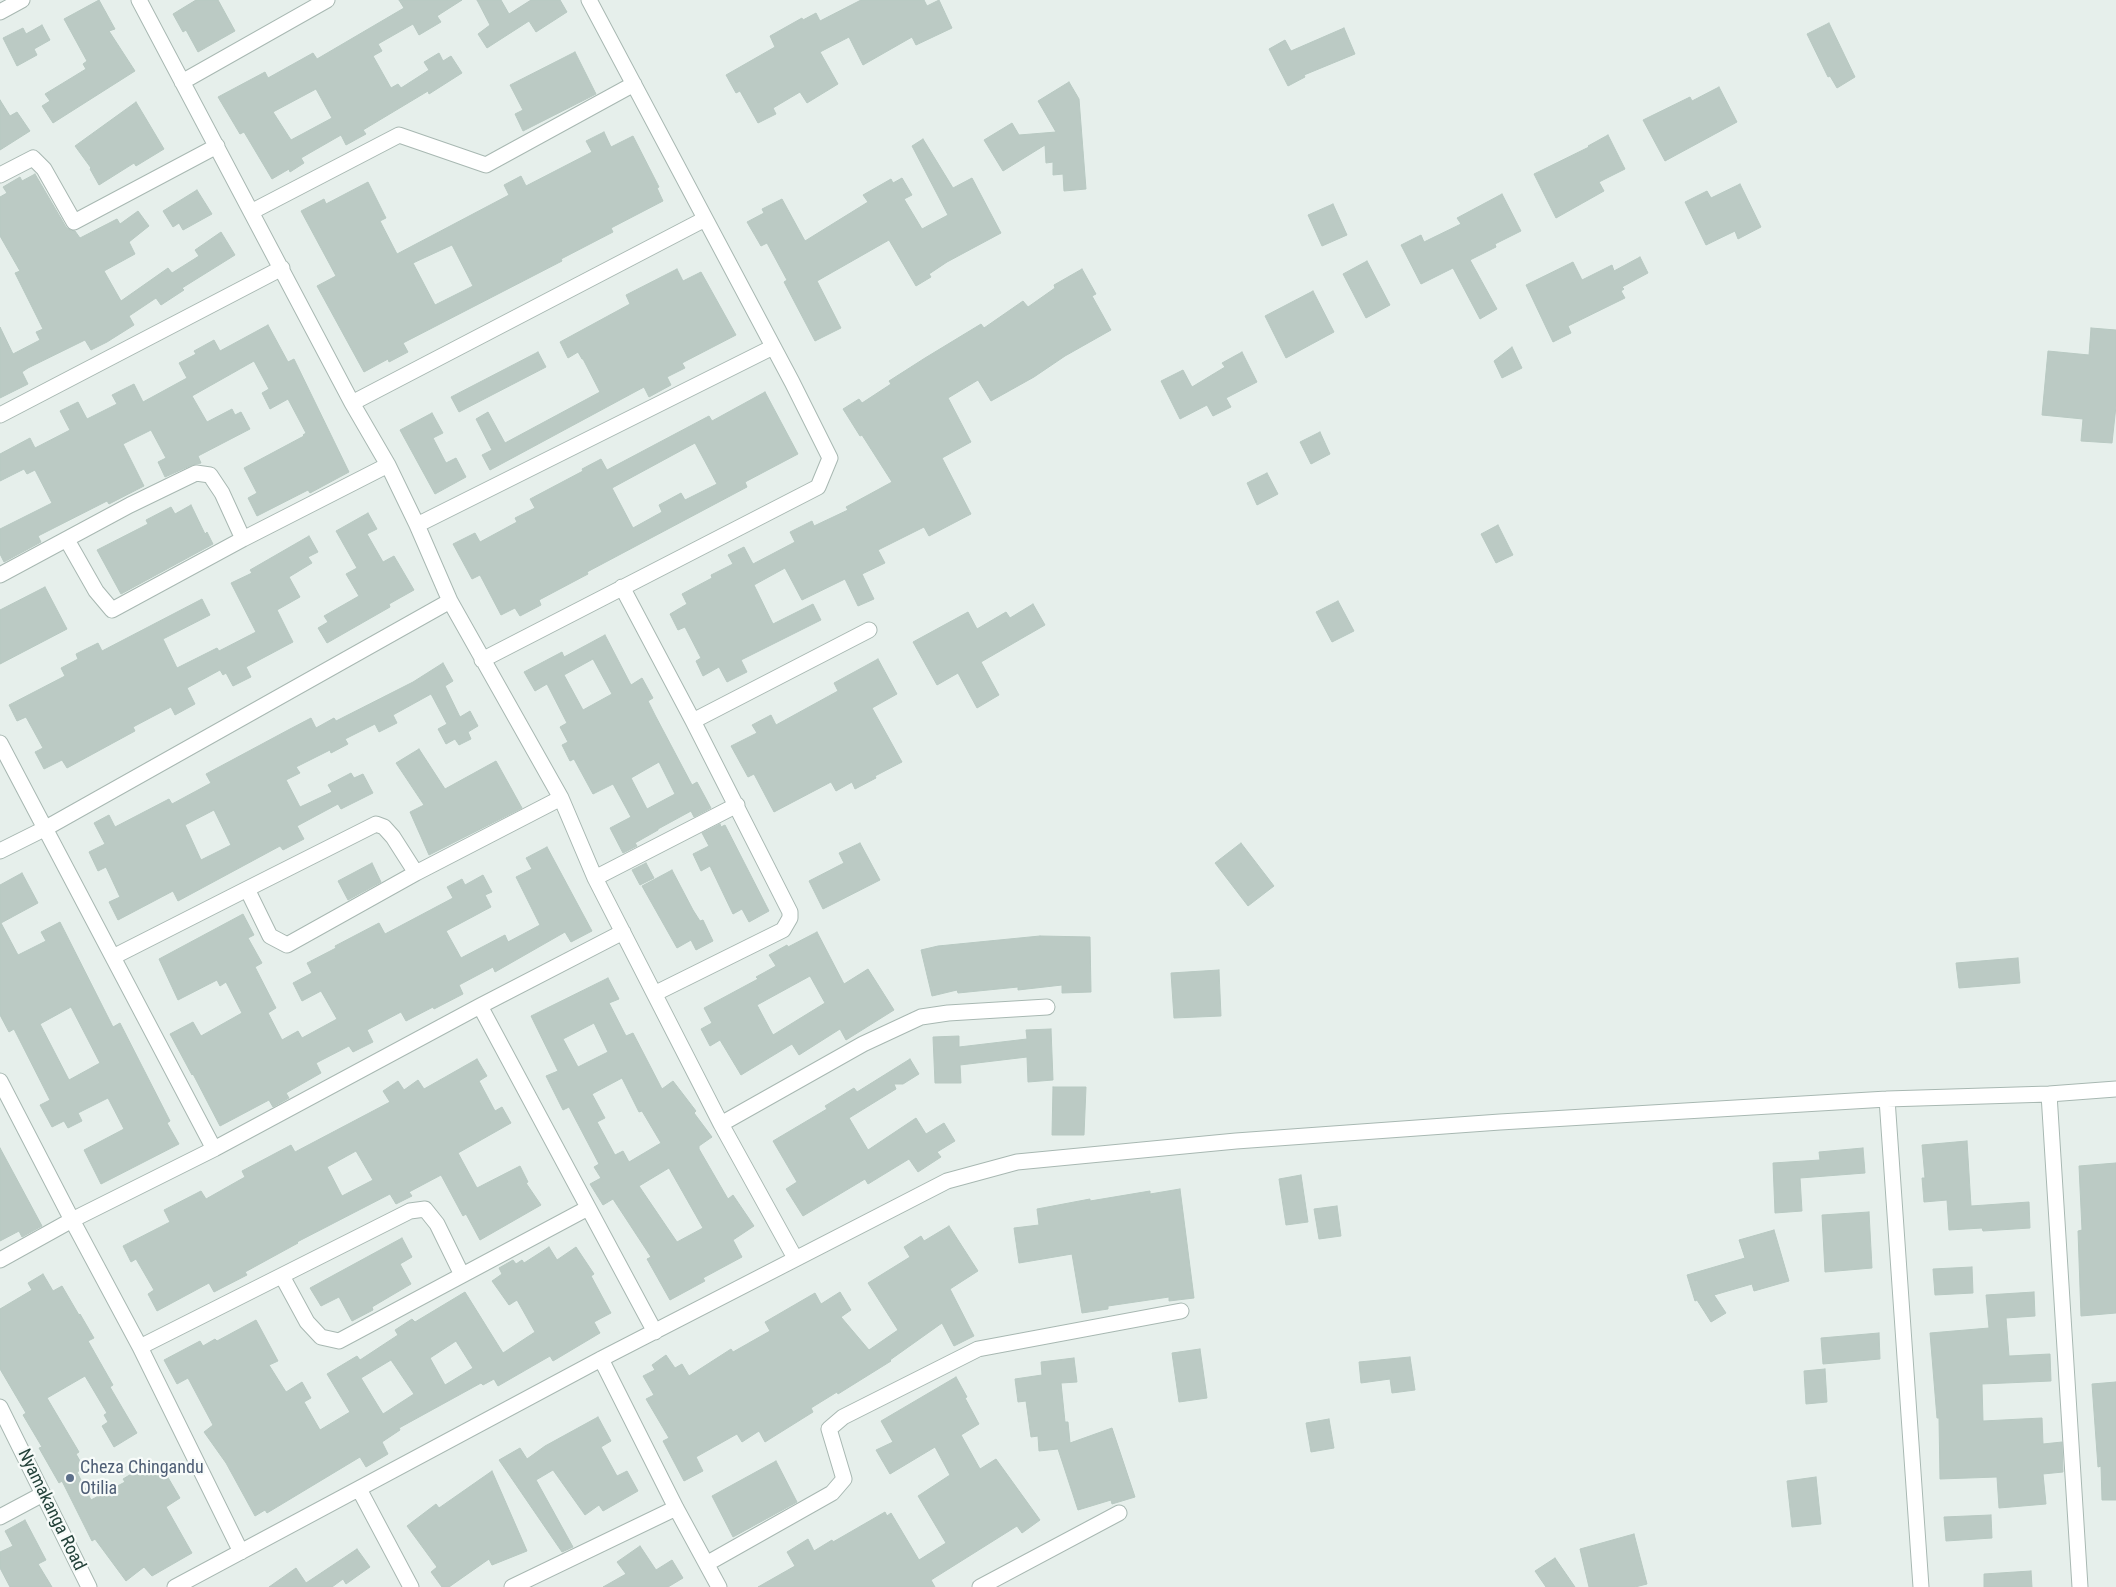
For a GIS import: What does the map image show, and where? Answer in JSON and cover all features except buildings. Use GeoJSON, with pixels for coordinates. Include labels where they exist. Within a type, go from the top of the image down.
{"type":"FeatureCollection","features":[{"type":"Feature","properties":{"kind":"street"},"geometry":{"type":"LineString","coordinates":[[0,12],[22,0]]}},
{"type":"Feature","properties":{"kind":"street"},"geometry":{"type":"LineString","coordinates":[[139,0],[352,403],[388,465],[450,601],[561,798],[595,878],[721,1124],[795,1258]]}},
{"type":"Feature","properties":{"kind":"street"},"geometry":{"type":"LineString","coordinates":[[482,660],[818,488],[830,458],[589,0]]}},
{"type":"Feature","properties":{"kind":"street"},"geometry":{"type":"LineString","coordinates":[[182,82],[322,1]]}},
{"type":"Feature","properties":{"kind":"street"},"geometry":{"type":"LineString","coordinates":[[251,212],[398,135],[486,164],[634,84]]}},
{"type":"Feature","properties":{"kind":"street"},"geometry":{"type":"LineString","coordinates":[[0,176],[33,158],[44,168],[74,222],[217,146]]}},
{"type":"Feature","properties":{"kind":"street"},"geometry":{"type":"LineString","coordinates":[[352,403],[705,219]]}},
{"type":"Feature","properties":{"kind":"street"},"geometry":{"type":"LineString","coordinates":[[0,415],[282,268]]}},
{"type":"Feature","properties":{"kind":"street"},"geometry":{"type":"LineString","coordinates":[[417,525],[773,347]]}},
{"type":"Feature","properties":{"kind":"street"},"geometry":{"type":"LineString","coordinates":[[67,540],[96,592],[112,610],[243,539],[388,465]]}},
{"type":"Feature","properties":{"kind":"street"},"geometry":{"type":"LineString","coordinates":[[0,575],[130,504],[196,473],[210,475],[222,493],[243,539]]}},
{"type":"Feature","properties":{"kind":"street"},"geometry":{"type":"LineString","coordinates":[[622,587],[737,805],[790,912],[790,918],[783,930],[656,994]]}},
{"type":"Feature","properties":{"kind":"street"},"geometry":{"type":"LineString","coordinates":[[0,851],[46,828],[450,601]]}},
{"type":"Feature","properties":{"kind":"street"},"geometry":{"type":"LineString","coordinates":[[693,721],[869,630]]}},
{"type":"Feature","properties":{"kind":"street"},"geometry":{"type":"LineString","coordinates":[[0,743],[214,1149]]}},
{"type":"Feature","properties":{"kind":"street"},"geometry":{"type":"LineString","coordinates":[[247,889],[270,936],[287,945],[416,873],[561,798]]}},
{"type":"Feature","properties":{"kind":"street"},"geometry":{"type":"LineString","coordinates":[[595,878],[737,805]]}},
{"type":"Feature","properties":{"kind":"street"},"geometry":{"type":"LineString","coordinates":[[113,958],[376,824],[384,827],[393,837],[416,873]]}},
{"type":"Feature","properties":{"kind":"street"},"geometry":{"type":"LineString","coordinates":[[0,1260],[72,1220],[214,1149],[480,1006],[623,932]]}},
{"type":"Feature","properties":{"kind":"street"},"geometry":{"type":"LineString","coordinates":[[480,1006],[655,1332]]}},
{"type":"Feature","properties":{"kind":"street"},"geometry":{"type":"LineString","coordinates":[[721,1124],[863,1044],[921,1018],[948,1013],[1047,1007]]}},
{"type":"Feature","properties":{"kind":"street"},"geometry":{"type":"LineString","coordinates":[[0,1081],[140,1347],[241,1552]]}},
{"type":"Feature","properties":{"kind":"street"},"geometry":{"type":"LineString","coordinates":[[175,1587],[601,1359],[947,1181],[1017,1162],[1236,1141],[1491,1123],[1887,1099],[2049,1094],[2116,1089]]}},
{"type":"Feature","properties":{"kind":"street"},"geometry":{"type":"LineString","coordinates":[[2049,1094],[2080,1587]]}},
{"type":"Feature","properties":{"kind":"street"},"geometry":{"type":"LineString","coordinates":[[1887,1099],[1921,1587]]}},
{"type":"Feature","properties":{"kind":"street"},"geometry":{"type":"LineString","coordinates":[[282,1276],[307,1322],[321,1336],[339,1341],[588,1208]]}},
{"type":"Feature","properties":{"kind":"street"},"geometry":{"type":"LineString","coordinates":[[140,1347],[410,1211],[425,1210],[436,1224],[462,1276]]}},
{"type":"Feature","properties":{"kind":"street"},"geometry":{"type":"LineString","coordinates":[[708,1563],[832,1493],[844,1479],[829,1429],[843,1417],[978,1349],[1181,1311]]}},
{"type":"Feature","properties":{"kind":"street"},"geometry":{"type":"LineString","coordinates":[[601,1359],[676,1508],[708,1563],[719,1587]]}},
{"type":"Feature","properties":{"kind":"street","name":"Nyamakanga Road"},"geometry":{"type":"LineString","coordinates":[[2,1416],[89,1587]]}},
{"type":"Feature","properties":{"kind":"street"},"geometry":{"type":"LineString","coordinates":[[359,1489],[411,1587]]}},
{"type":"Feature","properties":{"kind":"street"},"geometry":{"type":"LineString","coordinates":[[0,1517],[43,1494]]}},
{"type":"Feature","properties":{"kind":"street"},"geometry":{"type":"LineString","coordinates":[[512,1587],[676,1508]]}},
{"type":"Feature","properties":{"kind":"street"},"geometry":{"type":"LineString","coordinates":[[980,1587],[1119,1513]]}},
{"type":"Feature","properties":{"kind":"place","name":"Cheza Chingandu Otilia"},"geometry":{"type":"Point","coordinates":[70,1478]}}]}
